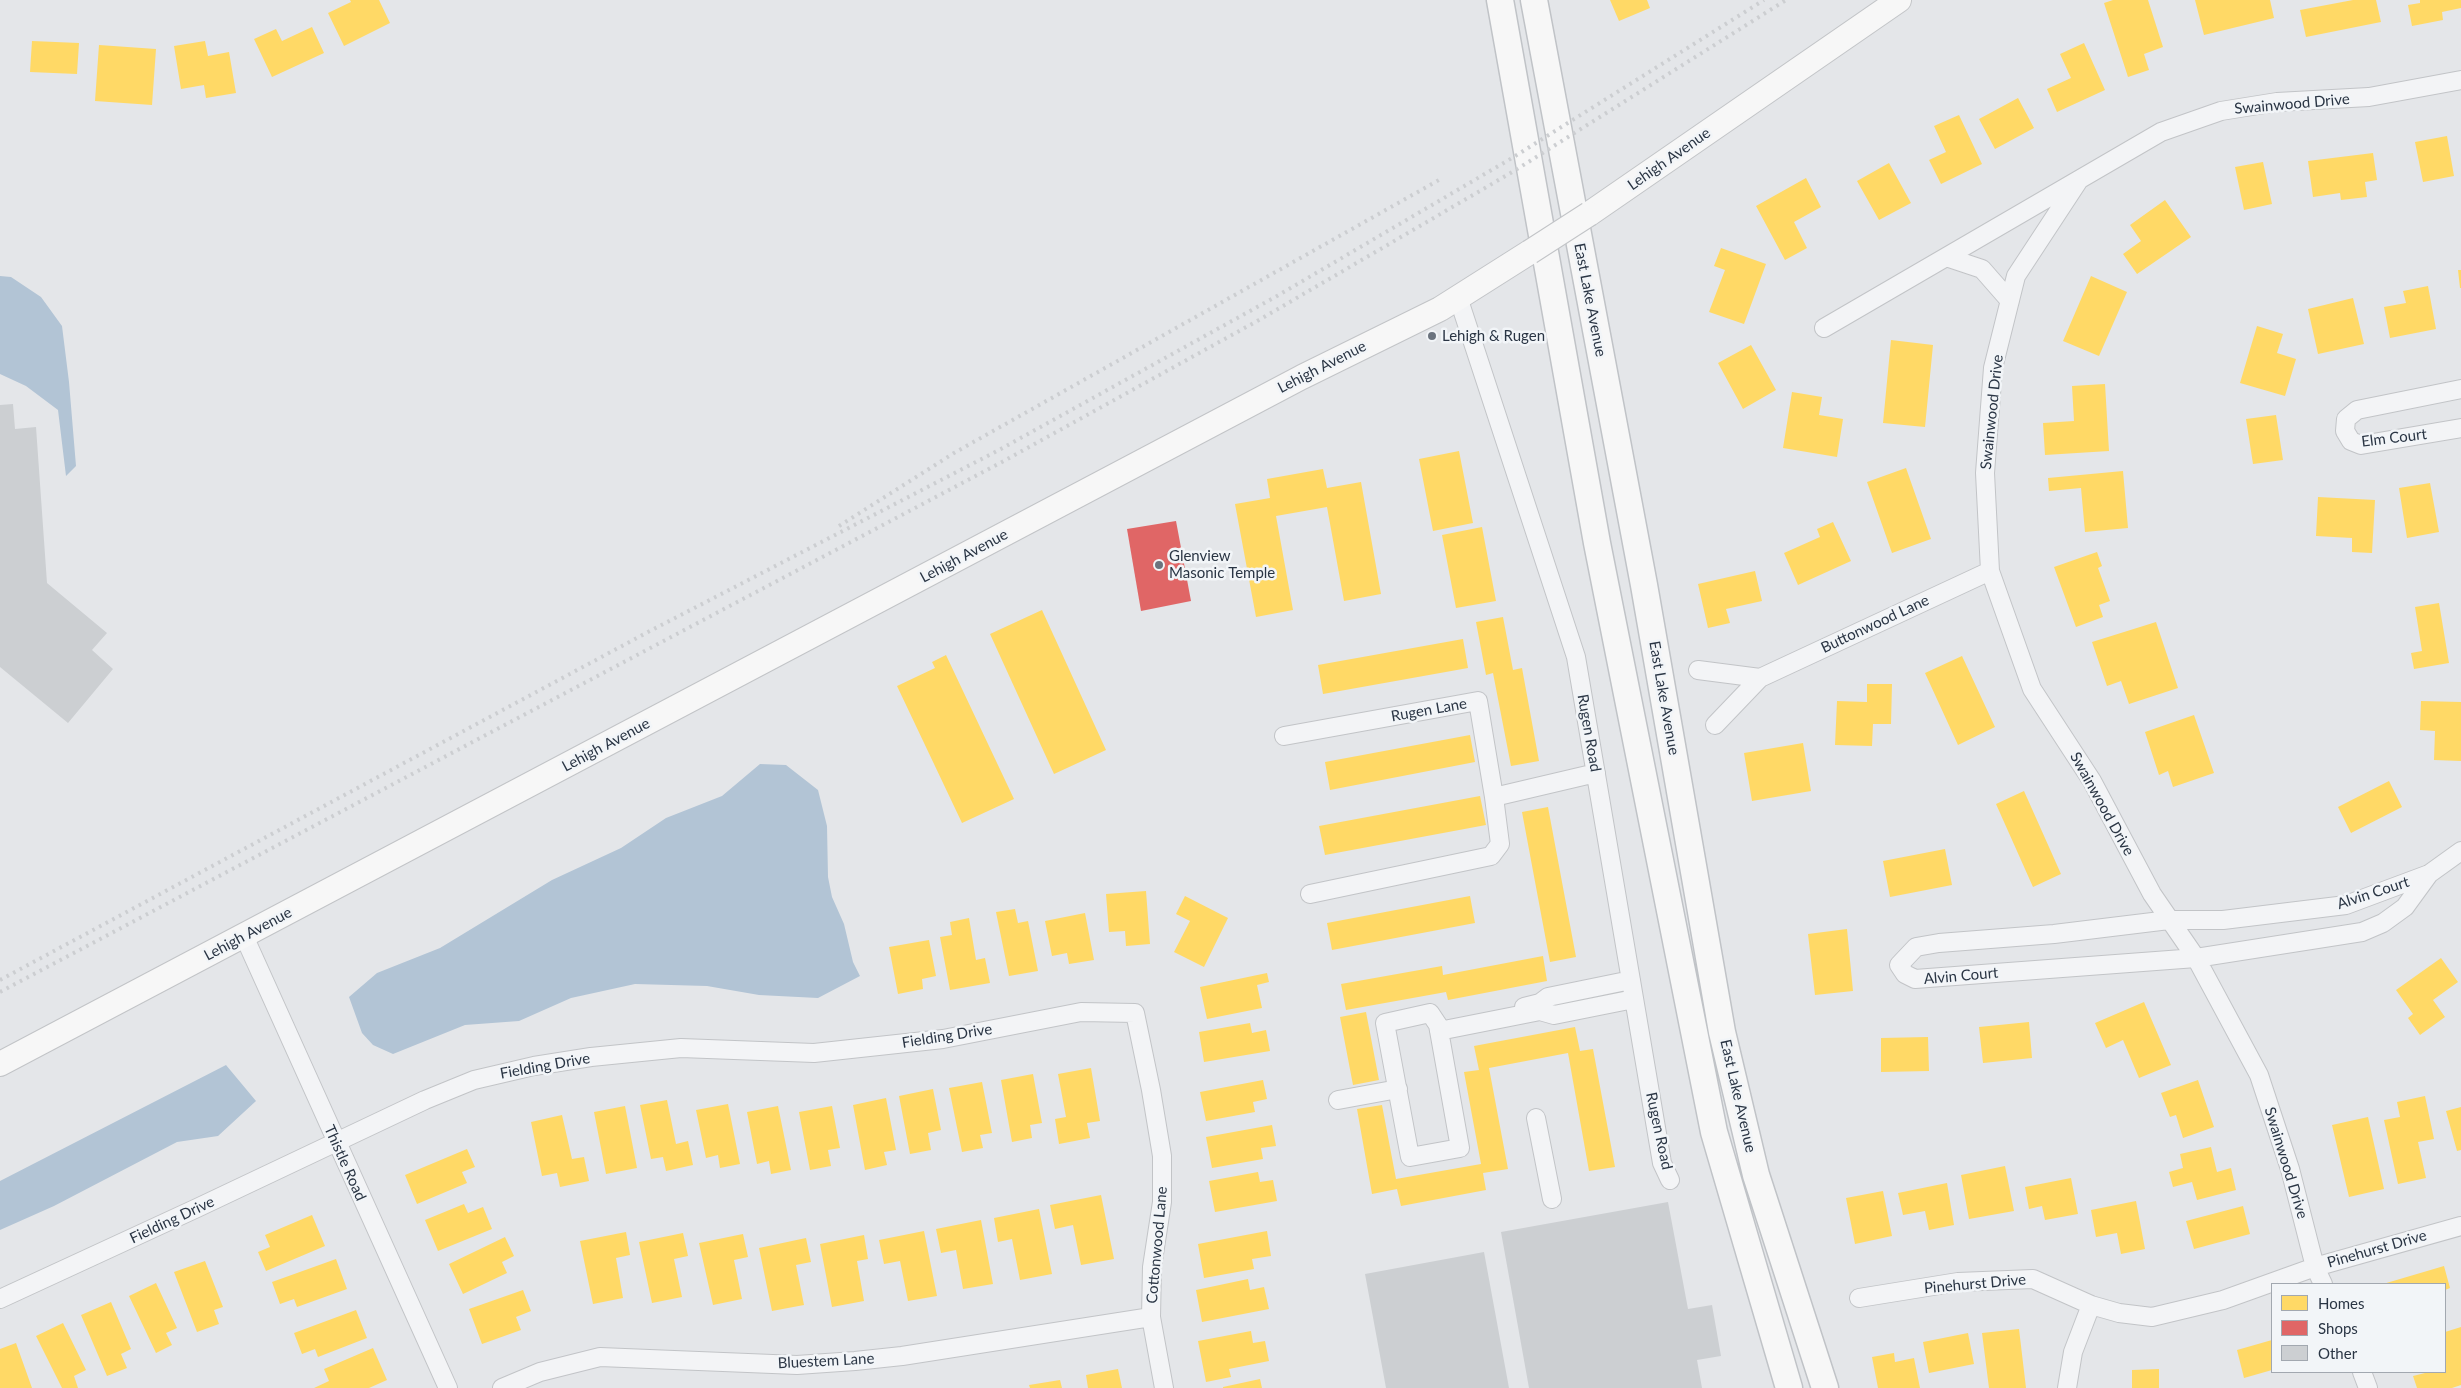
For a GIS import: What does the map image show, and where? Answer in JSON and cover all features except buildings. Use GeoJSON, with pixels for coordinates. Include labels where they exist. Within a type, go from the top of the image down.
{"type":"FeatureCollection","features":[{"type":"Feature","properties":{"kind":"main road","name":"East Lake Avenue"},"geometry":{"type":"LineString","coordinates":[[1500,0],[1597,543],[1714,1132],[1789,1388]]}},
{"type":"Feature","properties":{"kind":"main road","name":"East Lake Avenue"},"geometry":{"type":"LineString","coordinates":[[1534,0],[1644,584],[1722,1032],[1756,1175],[1825,1388]]}},
{"type":"Feature","properties":{"kind":"street","name":"Lehigh Avenue"},"geometry":{"type":"LineString","coordinates":[[0,1064],[1302,377],[1440,309],[1589,214],[1899,0]]}},
{"type":"Feature","properties":{"kind":"street","name":"Swainwood Drive"},"geometry":{"type":"LineString","coordinates":[[1824,328],[2161,132],[2220,111],[2277,102],[2369,97],[2461,80]]}},
{"type":"Feature","properties":{"kind":"street","name":"Swainwood Drive"},"geometry":{"type":"LineString","coordinates":[[2079,180],[2016,276],[1994,368],[1984,473],[1990,571],[2032,689],[2092,781],[2152,894],[2196,958],[2259,1075],[2290,1169],[2315,1267],[2323,1283]]}},
{"type":"Feature","properties":{"kind":"street"},"geometry":{"type":"LineString","coordinates":[[1946,257],[1982,269],[2010,301]]}},
{"type":"Feature","properties":{"kind":"street","name":"Rugen Road"},"geometry":{"type":"LineString","coordinates":[[1458,297],[1576,657],[1662,1163],[1670,1180]]}},
{"type":"Feature","properties":{"kind":"street","name":"Elm Court"},"geometry":{"type":"LineString","coordinates":[[2461,389],[2357,410],[2346,419],[2345,431],[2350,441],[2361,445],[2461,428]]}},
{"type":"Feature","properties":{"kind":"street","name":"Buttonwood Lane"},"geometry":{"type":"LineString","coordinates":[[1715,725],[1760,678],[1990,571]]}},
{"type":"Feature","properties":{"kind":"street"},"geometry":{"type":"LineString","coordinates":[[1698,670],[1760,678]]}},
{"type":"Feature","properties":{"kind":"street","name":"Rugen Lane"},"geometry":{"type":"LineString","coordinates":[[1284,736],[1478,701],[1494,797],[1500,844],[1491,856],[1310,894]]}},
{"type":"Feature","properties":{"kind":"street"},"geometry":{"type":"LineString","coordinates":[[1494,797],[1596,773]]}},
{"type":"Feature","properties":{"kind":"street","name":"Alvin Court"},"geometry":{"type":"LineString","coordinates":[[2429,874],[2404,907],[2383,923],[2362,932],[2196,958],[1915,979],[1904,974],[1899,965],[1916,947],[1939,943],[2054,934],[2169,920],[2223,920],[2346,905],[2429,874],[2461,851]]}},
{"type":"Feature","properties":{"kind":"street","name":"Thistle Road"},"geometry":{"type":"LineString","coordinates":[[244,936],[448,1388]]}},
{"type":"Feature","properties":{"kind":"street"},"geometry":{"type":"LineString","coordinates":[[1438,1028],[1540,1003],[1548,997],[1631,980]]}},
{"type":"Feature","properties":{"kind":"street"},"geometry":{"type":"LineString","coordinates":[[1438,1028],[1540,1011],[1554,1015],[1634,999]]}},
{"type":"Feature","properties":{"kind":"street","name":"Fielding Drive"},"geometry":{"type":"LineString","coordinates":[[0,1299],[425,1100],[474,1080],[534,1066],[590,1057],[681,1048],[823,1053],[943,1039],[1081,1012],[1135,1013]]}},
{"type":"Feature","properties":{"kind":"street","name":"Cottonwood Lane"},"geometry":{"type":"LineString","coordinates":[[1135,1013],[1162,1156],[1162,1202],[1152,1267],[1151,1317],[1164,1388]]}},
{"type":"Feature","properties":{"kind":"street"},"geometry":{"type":"LineString","coordinates":[[1430,1013],[1438,1028],[1460,1148],[1410,1157],[1386,1022],[1430,1013]]}},
{"type":"Feature","properties":{"kind":"street"},"geometry":{"type":"LineString","coordinates":[[1338,1100],[1398,1089]]}},
{"type":"Feature","properties":{"kind":"street"},"geometry":{"type":"LineString","coordinates":[[1536,1118],[1552,1199]]}},
{"type":"Feature","properties":{"kind":"street","name":"Pinehurst Drive"},"geometry":{"type":"LineString","coordinates":[[1859,1298],[1958,1282],[2034,1278],[2091,1305],[2119,1313],[2152,1317],[2223,1300],[2315,1267],[2461,1226]]}},
{"type":"Feature","properties":{"kind":"street"},"geometry":{"type":"LineString","coordinates":[[2067,1388],[2073,1352],[2091,1305]]}},
{"type":"Feature","properties":{"kind":"street","name":"Bluestem Lane"},"geometry":{"type":"LineString","coordinates":[[502,1388],[540,1372],[600,1358],[797,1365],[845,1362],[902,1356],[1151,1317]]}},
{"type":"Feature","properties":{"kind":"street"},"geometry":{"type":"LineString","coordinates":[[2362,1373],[2368,1388]]}},
{"type":"Feature","properties":{"kind":"water"},"geometry":{"type":"Polygon","coordinates":[[[0,276],[11,277],[41,297],[62,326],[76,466],[66,476],[58,410],[26,386],[0,374],[0,276]]]}},
{"type":"Feature","properties":{"kind":"water"},"geometry":{"type":"Polygon","coordinates":[[[760,764],[786,765],[818,790],[827,826],[828,877],[832,897],[844,924],[853,962],[860,976],[818,998],[759,995],[707,986],[635,984],[571,998],[519,1021],[465,1025],[393,1054],[373,1045],[362,1033],[349,997],[377,973],[440,948],[552,880],[621,848],[666,818],[722,796],[760,764]]]}},
{"type":"Feature","properties":{"kind":"water"},"geometry":{"type":"Polygon","coordinates":[[[226,1065],[256,1101],[218,1136],[177,1142],[54,1206],[0,1230],[0,1181],[226,1065]]]}},
{"type":"Feature","properties":{"kind":"railway"},"geometry":{"type":"LineString","coordinates":[[0,980],[648,632],[999,450],[1277,296],[1512,158],[1764,0]]}},
{"type":"Feature","properties":{"kind":"railway"},"geometry":{"type":"LineString","coordinates":[[0,992],[1002,462],[1259,320],[1514,171],[1786,0]]}},
{"type":"Feature","properties":{"kind":"railway"},"geometry":{"type":"LineString","coordinates":[[839,526],[954,453],[1439,180]]}},
{"type":"Feature","properties":{"kind":"place","name":"Lehigh & Rugen"},"geometry":{"type":"Point","coordinates":[1432,336]}},
{"type":"Feature","properties":{"kind":"place","name":"Glenview Masonic Temple"},"geometry":{"type":"Point","coordinates":[1159,565]}}]}
